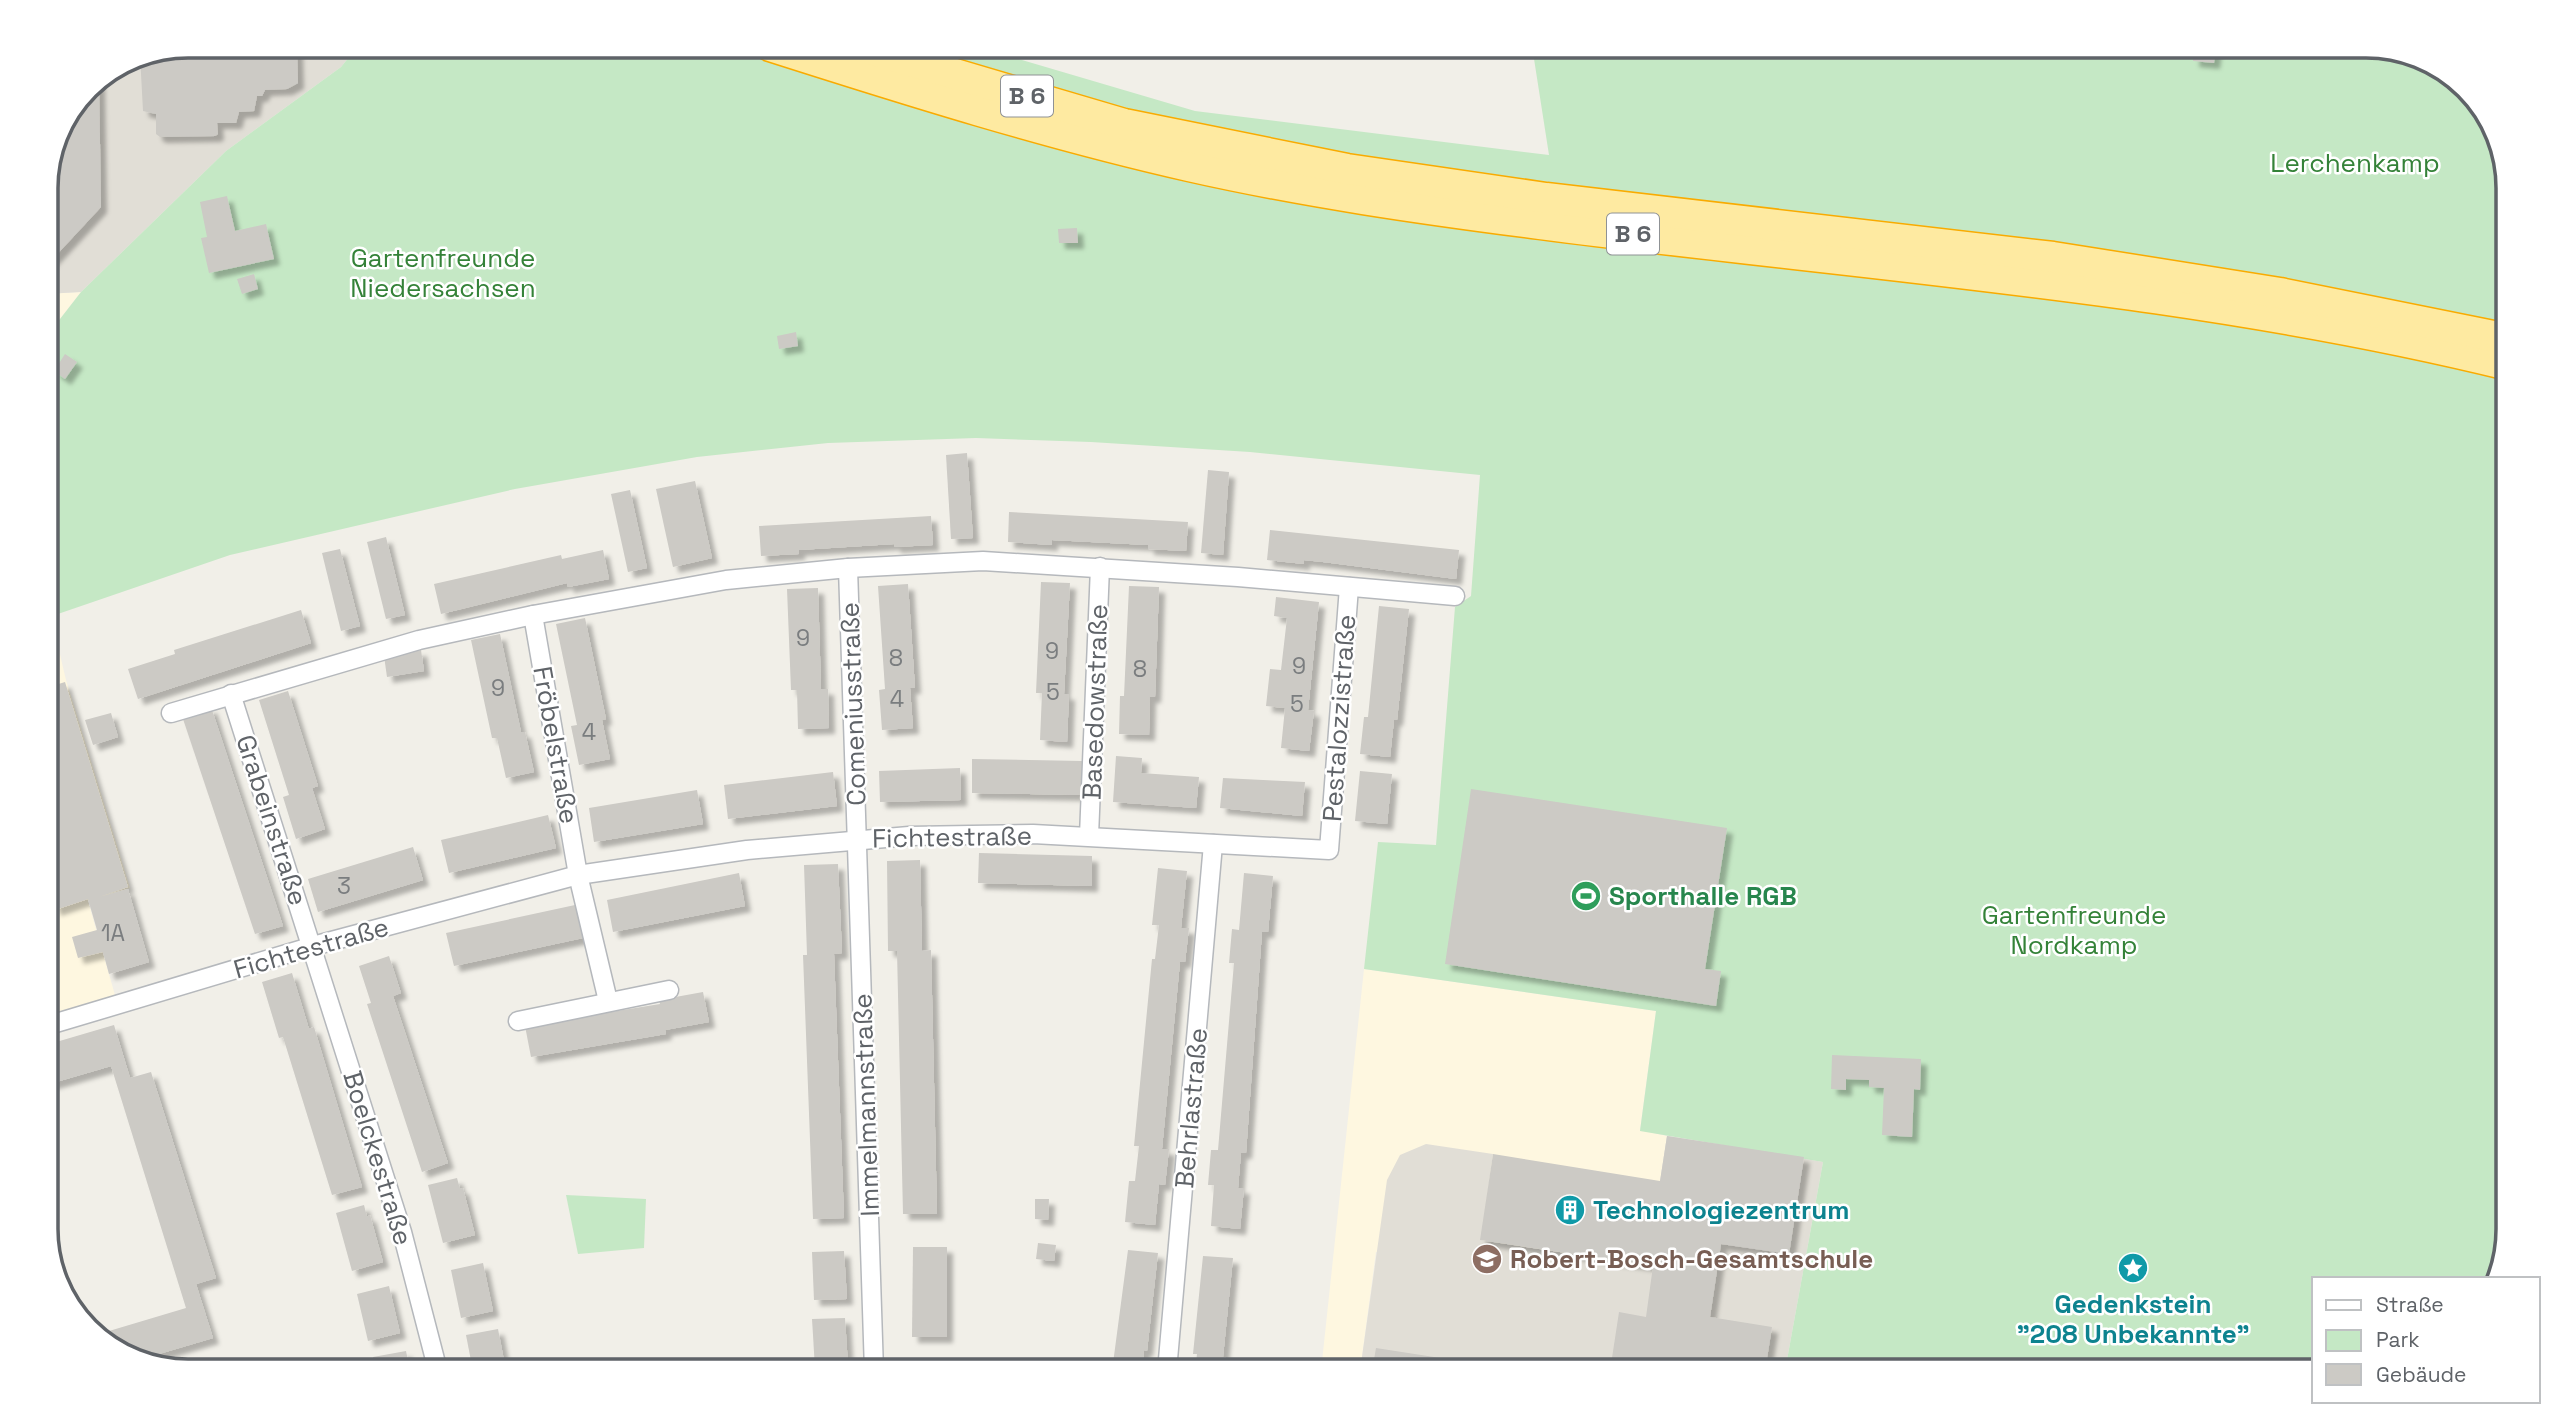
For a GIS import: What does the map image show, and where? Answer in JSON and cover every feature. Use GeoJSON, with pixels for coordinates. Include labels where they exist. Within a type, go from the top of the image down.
{"type":"FeatureCollection","features":[{"type":"Feature","properties":{"kind":"highway","name":"B 6"},"geometry":{"type":"LineString","coordinates":[[810,58],[1023,122],[1169,161],[1250,177],[1541,224],[1833,257],[2174,301],[2381,338],[2496,362]]}},
{"type":"Feature","properties":{"kind":"highway","name":"B 6"},"geometry":{"type":"LineString","coordinates":[[901,58],[1124,124],[1347,169],[1546,198],[2065,259],[2307,298],[2496,337]]}},
{"type":"Feature","properties":{"kind":"street","name":"Basedowstraße"},"geometry":{"type":"LineString","coordinates":[[983,561],[1238,577]]}},
{"type":"Feature","properties":{"kind":"street","name":"Comeniusstraße"},"geometry":{"type":"LineString","coordinates":[[533,615],[726,580],[848,568],[983,561]]}},
{"type":"Feature","properties":{"kind":"street","name":"Basedowstraße"},"geometry":{"type":"LineString","coordinates":[[1089,836],[1100,567]]}},
{"type":"Feature","properties":{"kind":"street","name":"Comeniusstraße"},"geometry":{"type":"LineString","coordinates":[[848,568],[858,839]]}},
{"type":"Feature","properties":{"kind":"street","name":"Pestalozzistraße"},"geometry":{"type":"LineString","coordinates":[[1238,577],[1455,596]]}},
{"type":"Feature","properties":{"kind":"street","name":"Pestalozzistraße"},"geometry":{"type":"LineString","coordinates":[[1329,850],[1349,587]]}},
{"type":"Feature","properties":{"kind":"street"},"geometry":{"type":"LineString","coordinates":[[170,713],[419,640],[533,615]]}},
{"type":"Feature","properties":{"kind":"street","name":"Fröbelstraße"},"geometry":{"type":"LineString","coordinates":[[533,615],[578,875]]}},
{"type":"Feature","properties":{"kind":"street","name":"Grabeinstraße"},"geometry":{"type":"LineString","coordinates":[[231,694],[313,946]]}},
{"type":"Feature","properties":{"kind":"street","name":"Fichtestraße"},"geometry":{"type":"LineString","coordinates":[[58,1022],[313,946],[578,875],[747,850],[858,839],[980,834],[1089,836],[1329,850]]}},
{"type":"Feature","properties":{"kind":"street","name":"Immelmannstraße"},"geometry":{"type":"LineString","coordinates":[[858,839],[874,1359]]}},
{"type":"Feature","properties":{"kind":"street","name":"Behrlastraße"},"geometry":{"type":"LineString","coordinates":[[1168,1359],[1213,844]]}},
{"type":"Feature","properties":{"kind":"street"},"geometry":{"type":"LineString","coordinates":[[578,875],[608,1001]]}},
{"type":"Feature","properties":{"kind":"street","name":"Boelckestraße"},"geometry":{"type":"LineString","coordinates":[[313,946],[402,1232],[435,1359]]}},
{"type":"Feature","properties":{"kind":"street"},"geometry":{"type":"LineString","coordinates":[[518,1021],[669,990]]}},
{"type":"Feature","properties":{"kind":"shaded area"},"geometry":{"type":"Polygon","coordinates":[[[348,58],[341,67],[226,151],[81,292],[58,293],[58,179],[62,154],[71,130],[90,102],[102,90],[123,75],[163,60],[348,58]]]}},
{"type":"Feature","properties":{"kind":"shaded area"},"geometry":{"type":"Polygon","coordinates":[[[81,292],[58,322],[58,293],[81,292]]]}},
{"type":"Feature","properties":{"kind":"shaded area"},"geometry":{"type":"Polygon","coordinates":[[[58,646],[130,888],[88,901],[117,1002],[58,1018],[58,646]]]}},
{"type":"Feature","properties":{"kind":"shaded area","name":"Technologiezentrum"},"geometry":{"type":"Polygon","coordinates":[[[1364,969],[1656,1011],[1640,1130],[1667,1136],[1647,1266],[1480,1240],[1376,1252],[1362,1359],[1322,1359],[1364,969]]]}},
{"type":"Feature","properties":{"kind":"shaded area","name":"Robert-Bosch-Gesamtschule"},"geometry":{"type":"Polygon","coordinates":[[[1667,1136],[1823,1162],[1787,1359],[1362,1359],[1387,1180],[1400,1155],[1426,1144],[1493,1154],[1481,1240],[1647,1266],[1667,1136]]]}},
{"type":"Feature","properties":{"kind":"green space"},"geometry":{"type":"Polygon","coordinates":[[[348,58],[1015,58],[1195,111],[1549,155],[1534,58],[2366,58],[2400,62],[2431,75],[2464,102],[2483,130],[2494,163],[2496,179],[2496,1229],[2492,1263],[2487,1277],[2312,1277],[2312,1359],[1787,1359],[1823,1162],[1640,1131],[1656,1011],[1364,969],[1378,842],[1436,845],[1455,607],[1471,596],[1480,475],[1250,452],[1091,442],[976,438],[828,443],[697,457],[515,489],[230,555],[58,614],[58,322],[81,292],[226,151],[341,67],[348,58]]]}},
{"type":"Feature","properties":{"kind":"green space"},"geometry":{"type":"Polygon","coordinates":[[[566,1195],[646,1199],[644,1248],[578,1254],[566,1195]]]}},
{"type":"Feature","properties":{"kind":"building"},"geometry":{"type":"Polygon","coordinates":[[[188,58],[297,58],[298,83],[287,89],[265,90],[262,96],[257,96],[254,111],[239,112],[236,123],[217,123],[218,134],[215,136],[160,137],[156,134],[156,114],[143,111],[141,67],[146,65],[163,60],[188,58]]]}},
{"type":"Feature","properties":{"kind":"building"},"geometry":{"type":"Polygon","coordinates":[[[2193,58],[2215,58],[2214,63],[2193,61],[2193,58]]]}},
{"type":"Feature","properties":{"kind":"building"},"geometry":{"type":"Polygon","coordinates":[[[99,93],[101,207],[58,253],[58,179],[62,154],[71,130],[99,93]]]}},
{"type":"Feature","properties":{"kind":"building"},"geometry":{"type":"Polygon","coordinates":[[[227,196],[235,231],[266,224],[274,259],[209,273],[201,238],[207,237],[200,202],[227,196]]]}},
{"type":"Feature","properties":{"kind":"building"},"geometry":{"type":"Polygon","coordinates":[[[1077,228],[1078,243],[1059,243],[1058,229],[1077,228]]]}},
{"type":"Feature","properties":{"kind":"building"},"geometry":{"type":"Polygon","coordinates":[[[254,274],[258,289],[242,294],[237,279],[254,274]]]}},
{"type":"Feature","properties":{"kind":"building"},"geometry":{"type":"Polygon","coordinates":[[[796,332],[798,346],[779,349],[777,336],[796,332]]]}},
{"type":"Feature","properties":{"kind":"building"},"geometry":{"type":"Polygon","coordinates":[[[65,354],[77,362],[65,379],[58,374],[58,365],[65,354]]]}},
{"type":"Feature","properties":{"kind":"building"},"geometry":{"type":"Polygon","coordinates":[[[967,453],[973,538],[951,539],[946,455],[967,453]]]}},
{"type":"Feature","properties":{"kind":"building"},"geometry":{"type":"Polygon","coordinates":[[[1208,470],[1229,472],[1223,555],[1201,553],[1208,470]]]}},
{"type":"Feature","properties":{"kind":"building"},"geometry":{"type":"Polygon","coordinates":[[[695,481],[712,558],[673,567],[656,489],[695,481]]]}},
{"type":"Feature","properties":{"kind":"building"},"geometry":{"type":"Polygon","coordinates":[[[630,490],[647,568],[628,572],[611,494],[630,490]]]}},
{"type":"Feature","properties":{"kind":"building"},"geometry":{"type":"Polygon","coordinates":[[[1009,512],[1188,522],[1186,551],[1148,549],[1148,545],[1052,540],[1052,545],[1008,542],[1009,512]]]}},
{"type":"Feature","properties":{"kind":"building"},"geometry":{"type":"Polygon","coordinates":[[[931,516],[933,545],[895,547],[894,544],[799,550],[799,554],[761,556],[759,526],[931,516]]]}},
{"type":"Feature","properties":{"kind":"building"},"geometry":{"type":"Polygon","coordinates":[[[1270,530],[1459,550],[1456,579],[1304,560],[1304,564],[1267,560],[1270,530]]]}},
{"type":"Feature","properties":{"kind":"building"},"geometry":{"type":"Polygon","coordinates":[[[386,537],[405,615],[386,619],[367,542],[386,537]]]}},
{"type":"Feature","properties":{"kind":"building"},"geometry":{"type":"Polygon","coordinates":[[[340,549],[360,626],[341,631],[322,553],[340,549]]]}},
{"type":"Feature","properties":{"kind":"building"},"geometry":{"type":"Polygon","coordinates":[[[603,550],[609,579],[568,587],[567,583],[441,614],[434,584],[561,555],[562,559],[603,550]]]}},
{"type":"Feature","properties":{"kind":"building"},"geometry":{"type":"Polygon","coordinates":[[[1041,582],[1070,583],[1064,694],[1069,694],[1067,742],[1040,740],[1042,693],[1036,693],[1041,582]]]}},
{"type":"Feature","properties":{"kind":"building"},"geometry":{"type":"Polygon","coordinates":[[[908,584],[915,688],[910,688],[913,728],[882,730],[879,690],[885,689],[878,586],[908,584]]]}},
{"type":"Feature","properties":{"kind":"building"},"geometry":{"type":"Polygon","coordinates":[[[1129,586],[1159,587],[1155,697],[1150,697],[1149,735],[1119,734],[1120,696],[1124,696],[1129,586]]]}},
{"type":"Feature","properties":{"kind":"building"},"geometry":{"type":"Polygon","coordinates":[[[818,588],[821,689],[828,689],[829,728],[798,729],[797,690],[791,690],[787,589],[818,588]]]}},
{"type":"Feature","properties":{"kind":"building"},"geometry":{"type":"Polygon","coordinates":[[[1276,597],[1319,602],[1308,710],[1314,711],[1309,751],[1281,748],[1285,708],[1266,706],[1270,669],[1281,670],[1287,618],[1274,616],[1276,597]]]}},
{"type":"Feature","properties":{"kind":"building"},"geometry":{"type":"Polygon","coordinates":[[[1379,606],[1409,609],[1397,720],[1394,720],[1390,757],[1360,754],[1364,717],[1368,717],[1379,606]]]}},
{"type":"Feature","properties":{"kind":"building"},"geometry":{"type":"Polygon","coordinates":[[[301,610],[311,643],[138,699],[128,669],[175,654],[174,650],[301,610]]]}},
{"type":"Feature","properties":{"kind":"building"},"geometry":{"type":"Polygon","coordinates":[[[585,618],[606,719],[602,720],[610,759],[579,765],[571,726],[577,725],[556,624],[585,618]]]}},
{"type":"Feature","properties":{"kind":"building"},"geometry":{"type":"Polygon","coordinates":[[[500,634],[521,732],[525,732],[534,772],[506,778],[497,738],[492,738],[471,640],[500,634]]]}},
{"type":"Feature","properties":{"kind":"building"},"geometry":{"type":"Polygon","coordinates":[[[421,650],[424,671],[387,677],[384,656],[421,650]]]}},
{"type":"Feature","properties":{"kind":"building"},"geometry":{"type":"Polygon","coordinates":[[[65,682],[128,887],[99,897],[128,889],[149,962],[109,974],[103,952],[78,958],[72,937],[97,930],[88,899],[58,909],[58,684],[65,682]]]}},
{"type":"Feature","properties":{"kind":"building"},"geometry":{"type":"Polygon","coordinates":[[[288,691],[318,786],[312,788],[325,829],[296,839],[283,797],[289,795],[259,700],[288,691]]]}},
{"type":"Feature","properties":{"kind":"building"},"geometry":{"type":"Polygon","coordinates":[[[211,707],[283,926],[255,934],[182,716],[211,707]]]}},
{"type":"Feature","properties":{"kind":"building"},"geometry":{"type":"Polygon","coordinates":[[[111,713],[118,737],[93,745],[85,720],[111,713]]]}},
{"type":"Feature","properties":{"kind":"building"},"geometry":{"type":"Polygon","coordinates":[[[1116,756],[1142,758],[1141,773],[1199,777],[1196,808],[1113,802],[1116,756]]]}},
{"type":"Feature","properties":{"kind":"building"},"geometry":{"type":"Polygon","coordinates":[[[972,759],[1082,761],[1081,795],[972,793],[972,759]]]}},
{"type":"Feature","properties":{"kind":"building"},"geometry":{"type":"Polygon","coordinates":[[[960,768],[961,800],[880,802],[879,771],[960,768]]]}},
{"type":"Feature","properties":{"kind":"building"},"geometry":{"type":"Polygon","coordinates":[[[1360,771],[1392,774],[1387,824],[1355,821],[1360,771]]]}},
{"type":"Feature","properties":{"kind":"building"},"geometry":{"type":"Polygon","coordinates":[[[833,772],[837,806],[728,819],[724,785],[833,772]]]}},
{"type":"Feature","properties":{"kind":"building"},"geometry":{"type":"Polygon","coordinates":[[[1223,778],[1305,782],[1302,816],[1220,808],[1223,778]]]}},
{"type":"Feature","properties":{"kind":"building","name":"Sporthalle RGB"},"geometry":{"type":"Polygon","coordinates":[[[1471,789],[1727,828],[1705,969],[1721,971],[1716,1006],[1445,964],[1471,789]]]}},
{"type":"Feature","properties":{"kind":"building"},"geometry":{"type":"Polygon","coordinates":[[[697,790],[703,824],[594,842],[589,808],[697,790]]]}},
{"type":"Feature","properties":{"kind":"building"},"geometry":{"type":"Polygon","coordinates":[[[548,815],[556,848],[449,873],[441,840],[548,815]]]}},
{"type":"Feature","properties":{"kind":"building"},"geometry":{"type":"Polygon","coordinates":[[[413,847],[423,880],[318,912],[308,879],[413,847]]]}},
{"type":"Feature","properties":{"kind":"building"},"geometry":{"type":"Polygon","coordinates":[[[979,853],[1092,856],[1092,886],[978,883],[979,853]]]}},
{"type":"Feature","properties":{"kind":"building"},"geometry":{"type":"Polygon","coordinates":[[[920,860],[922,951],[931,950],[937,1214],[903,1214],[897,951],[888,951],[887,861],[920,860]]]}},
{"type":"Feature","properties":{"kind":"building"},"geometry":{"type":"Polygon","coordinates":[[[838,864],[842,953],[834,954],[844,1218],[813,1219],[803,955],[807,955],[804,865],[838,864]]]}},
{"type":"Feature","properties":{"kind":"building"},"geometry":{"type":"Polygon","coordinates":[[[1158,868],[1187,871],[1181,928],[1189,928],[1185,962],[1180,962],[1162,1149],[1169,1149],[1165,1185],[1159,1184],[1155,1225],[1125,1222],[1129,1181],[1135,1181],[1139,1146],[1134,1146],[1152,959],[1155,959],[1159,925],[1152,925],[1158,868]]]}},
{"type":"Feature","properties":{"kind":"building"},"geometry":{"type":"Polygon","coordinates":[[[739,873],[745,906],[613,932],[607,900],[739,873]]]}},
{"type":"Feature","properties":{"kind":"building"},"geometry":{"type":"Polygon","coordinates":[[[1244,873],[1273,876],[1268,932],[1262,932],[1246,1153],[1241,1153],[1238,1188],[1244,1188],[1240,1229],[1211,1226],[1214,1185],[1208,1185],[1211,1150],[1218,1150],[1234,963],[1229,963],[1232,929],[1239,930],[1244,873]]]}},
{"type":"Feature","properties":{"kind":"building"},"geometry":{"type":"Polygon","coordinates":[[[575,905],[583,938],[454,966],[446,933],[575,905]]]}},
{"type":"Feature","properties":{"kind":"building"},"geometry":{"type":"Polygon","coordinates":[[[389,956],[401,993],[393,996],[448,1163],[422,1172],[367,1004],[371,1003],[359,966],[389,956]]]}},
{"type":"Feature","properties":{"kind":"building"},"geometry":{"type":"Polygon","coordinates":[[[292,973],[309,1029],[314,1027],[362,1187],[332,1195],[283,1037],[279,1038],[262,982],[292,973]]]}},
{"type":"Feature","properties":{"kind":"building"},"geometry":{"type":"Polygon","coordinates":[[[703,992],[709,1022],[665,1030],[666,1034],[531,1057],[525,1026],[660,1004],[659,1000],[703,992]]]}},
{"type":"Feature","properties":{"kind":"building"},"geometry":{"type":"Polygon","coordinates":[[[114,1025],[130,1078],[151,1072],[216,1278],[196,1284],[213,1338],[155,1355],[123,1342],[108,1331],[186,1308],[111,1066],[58,1081],[58,1041],[114,1025]]]}},
{"type":"Feature","properties":{"kind":"building"},"geometry":{"type":"Polygon","coordinates":[[[1832,1055],[1921,1059],[1920,1090],[1914,1089],[1912,1137],[1882,1135],[1884,1088],[1869,1087],[1869,1080],[1846,1079],[1846,1090],[1831,1089],[1832,1055]]]}},
{"type":"Feature","properties":{"kind":"building"},"geometry":{"type":"Polygon","coordinates":[[[1667,1136],[1804,1157],[1789,1254],[1721,1244],[1710,1317],[1772,1327],[1767,1359],[1612,1359],[1619,1312],[1646,1317],[1653,1266],[1480,1240],[1493,1154],[1660,1181],[1667,1136]]]}},
{"type":"Feature","properties":{"kind":"building"},"geometry":{"type":"Polygon","coordinates":[[[457,1178],[460,1189],[463,1188],[475,1235],[443,1243],[428,1185],[457,1178]]]}},
{"type":"Feature","properties":{"kind":"building"},"geometry":{"type":"Polygon","coordinates":[[[1035,1199],[1049,1199],[1048,1220],[1035,1219],[1035,1199]]]}},
{"type":"Feature","properties":{"kind":"building"},"geometry":{"type":"Polygon","coordinates":[[[364,1205],[367,1217],[370,1215],[383,1262],[352,1271],[336,1213],[364,1205]]]}},
{"type":"Feature","properties":{"kind":"building"},"geometry":{"type":"Polygon","coordinates":[[[1038,1243],[1056,1245],[1054,1261],[1036,1259],[1038,1243]]]}},
{"type":"Feature","properties":{"kind":"building"},"geometry":{"type":"Polygon","coordinates":[[[913,1247],[947,1247],[947,1337],[912,1337],[913,1247]]]}},
{"type":"Feature","properties":{"kind":"building"},"geometry":{"type":"Polygon","coordinates":[[[1128,1250],[1158,1253],[1147,1351],[1144,1350],[1143,1359],[1114,1359],[1128,1250]]]}},
{"type":"Feature","properties":{"kind":"building"},"geometry":{"type":"Polygon","coordinates":[[[844,1251],[847,1299],[814,1300],[812,1252],[844,1251]]]}},
{"type":"Feature","properties":{"kind":"building"},"geometry":{"type":"Polygon","coordinates":[[[1203,1256],[1233,1258],[1223,1357],[1226,1359],[1196,1359],[1197,1354],[1193,1354],[1203,1256]]]}},
{"type":"Feature","properties":{"kind":"building"},"geometry":{"type":"Polygon","coordinates":[[[483,1263],[493,1311],[461,1318],[451,1270],[483,1263]]]}},
{"type":"Feature","properties":{"kind":"building"},"geometry":{"type":"Polygon","coordinates":[[[389,1286],[400,1333],[368,1341],[357,1294],[389,1286]]]}},
{"type":"Feature","properties":{"kind":"building"},"geometry":{"type":"Polygon","coordinates":[[[845,1318],[848,1359],[814,1359],[812,1319],[845,1318]]]}},
{"type":"Feature","properties":{"kind":"building"},"geometry":{"type":"Polygon","coordinates":[[[498,1329],[504,1359],[471,1359],[466,1335],[498,1329]]]}},
{"type":"Feature","properties":{"kind":"building"},"geometry":{"type":"Polygon","coordinates":[[[1376,1348],[1447,1359],[1374,1359],[1376,1348]]]}},
{"type":"Feature","properties":{"kind":"building"},"geometry":{"type":"Polygon","coordinates":[[[406,1351],[408,1359],[373,1359],[406,1351]]]}},
{"type":"Feature","properties":{"kind":"place","name":"Sporthalle RGB"},"geometry":{"type":"Point","coordinates":[1586,896]}},
{"type":"Feature","properties":{"kind":"place","name":"Technologiezentrum"},"geometry":{"type":"Point","coordinates":[1570,1210]}},
{"type":"Feature","properties":{"kind":"place","name":"Robert-Bosch-Gesamtschule"},"geometry":{"type":"Point","coordinates":[1487,1259]}},
{"type":"Feature","properties":{"kind":"place","name":"Gedenkstein \"208 Unbekannte\""},"geometry":{"type":"Point","coordinates":[2133,1268]}},
{"type":"Feature","properties":{"kind":"park label","name":"Lerchenkamp"},"geometry":{"type":"Point","coordinates":[2355,163]}},
{"type":"Feature","properties":{"kind":"park label","name":"Gartenfreunde Niedersachsen"},"geometry":{"type":"Point","coordinates":[443,273]}},
{"type":"Feature","properties":{"kind":"park label","name":"Gartenfreunde Nordkamp"},"geometry":{"type":"Point","coordinates":[2074,930]}}]}
